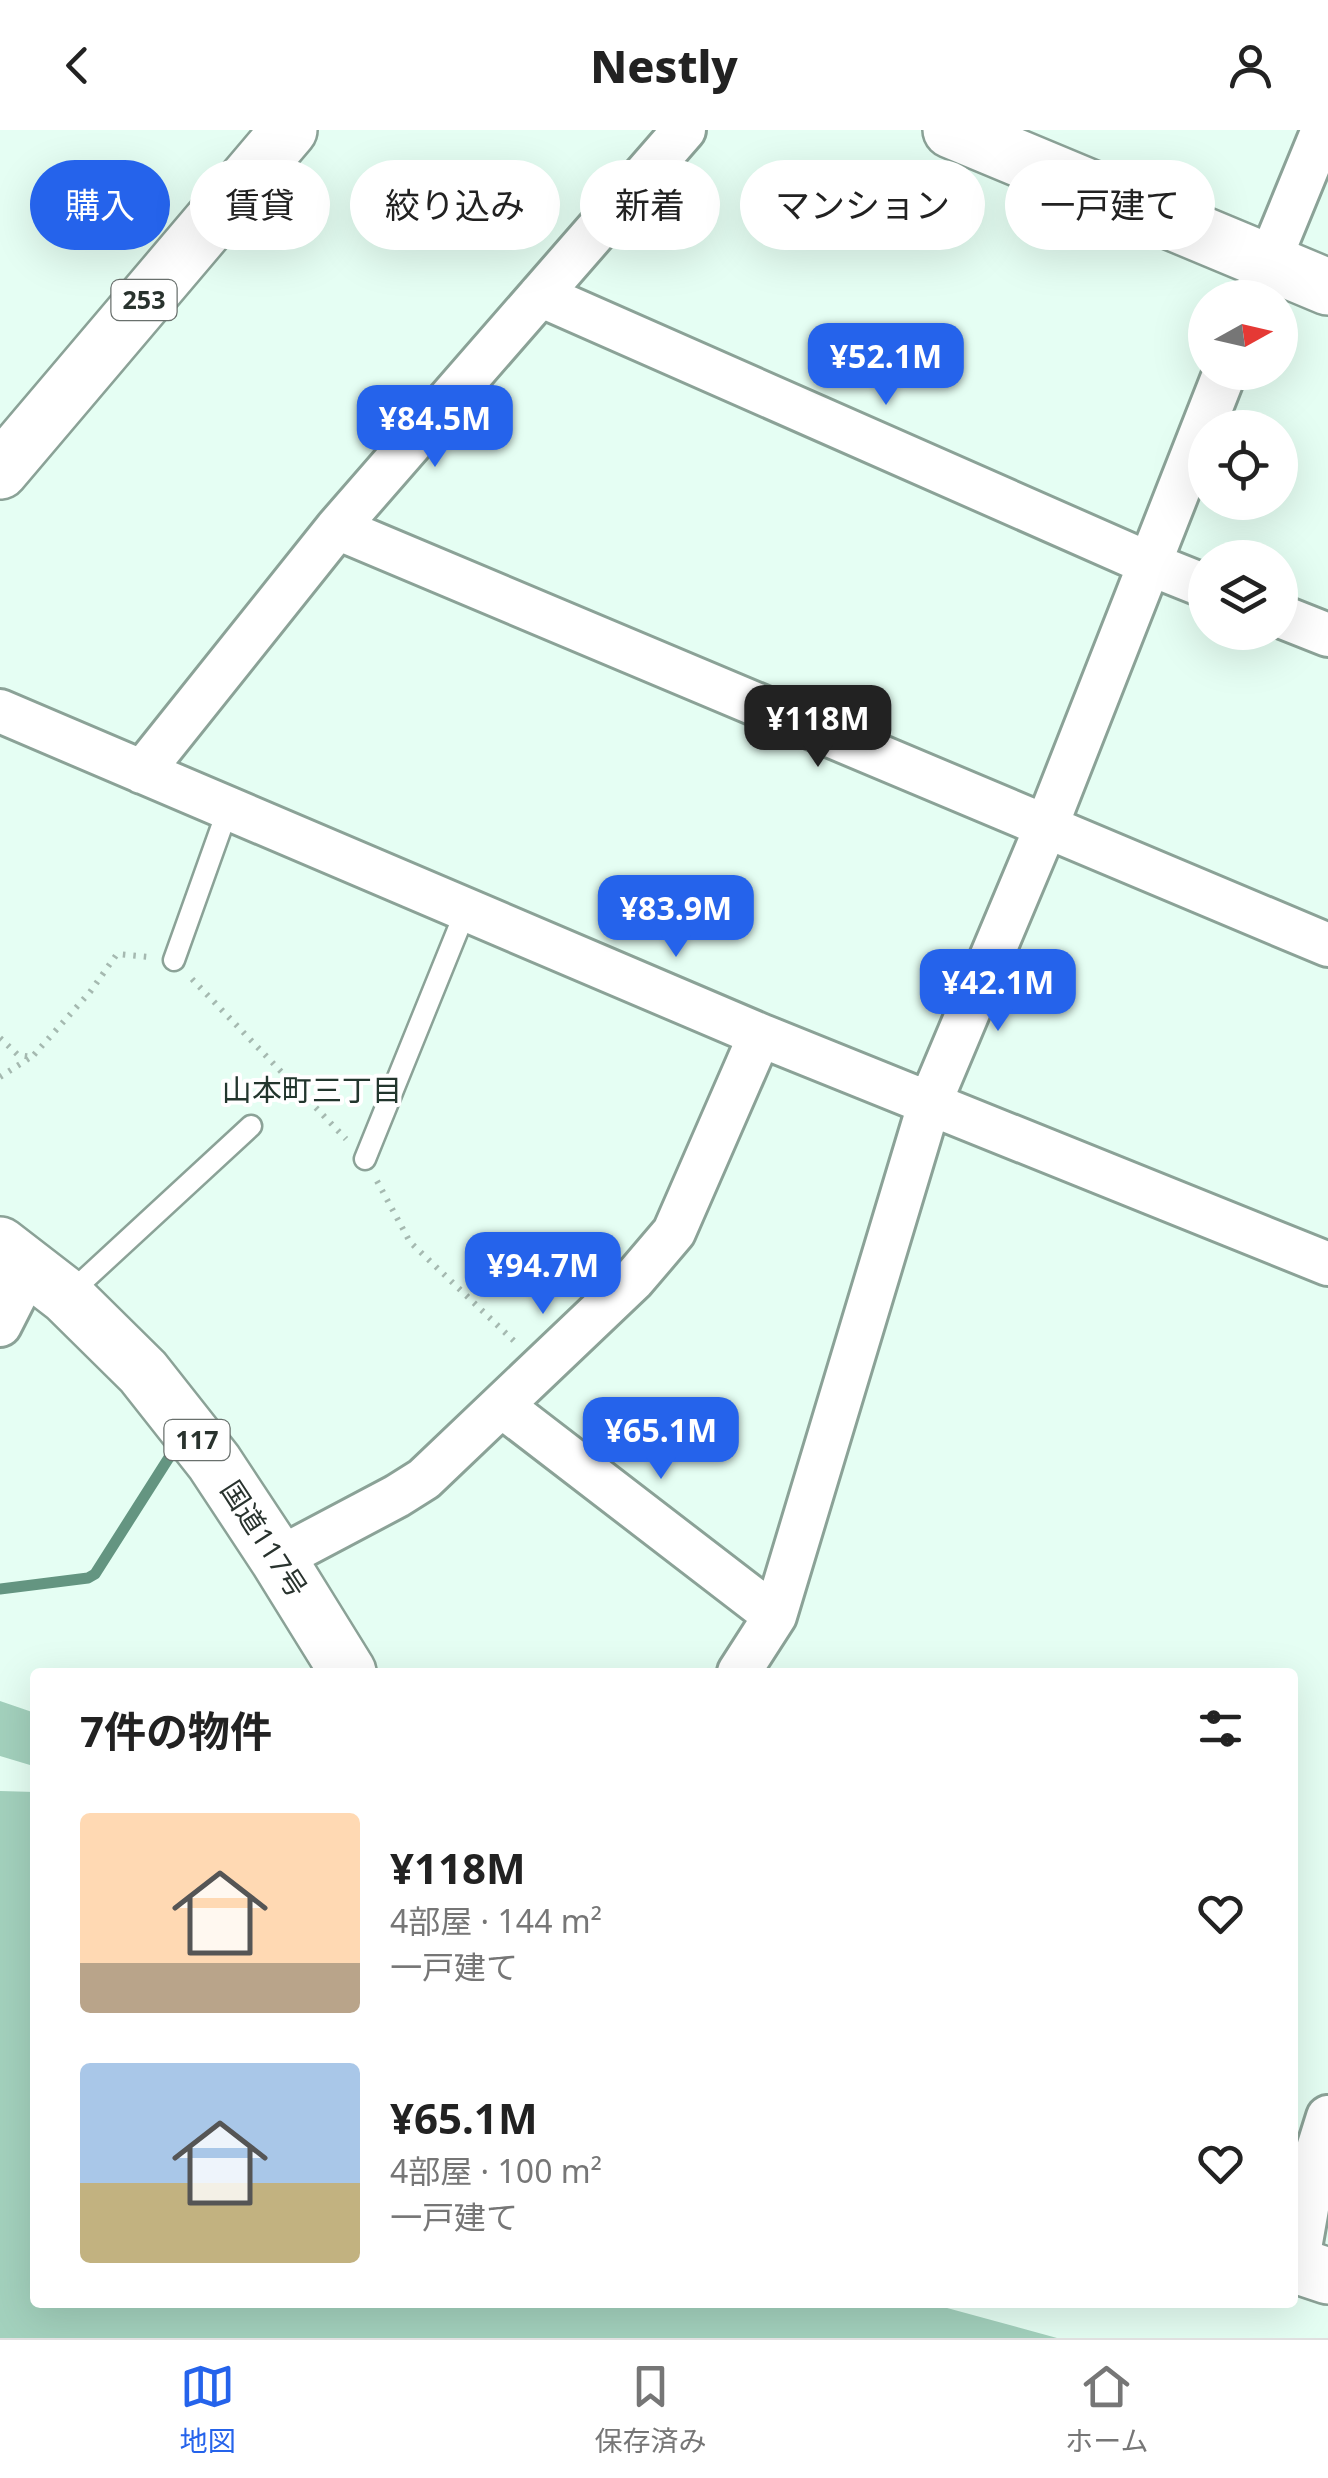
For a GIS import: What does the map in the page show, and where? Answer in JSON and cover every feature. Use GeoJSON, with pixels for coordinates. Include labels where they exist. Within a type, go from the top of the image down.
{"type":"FeatureCollection","features":[{"type":"Feature","properties":{"kind":"main road","name":"253"},"geometry":{"type":"LineString","coordinates":[[0,471],[289,130]]}},
{"type":"Feature","properties":{"kind":"main road"},"geometry":{"type":"LineString","coordinates":[[950,130],[1261,280]]}},
{"type":"Feature","properties":{"kind":"main road"},"geometry":{"type":"LineString","coordinates":[[1298,284],[1328,287]]}},
{"type":"Feature","properties":{"kind":"main road","name":"国道117号"},"geometry":{"type":"LineString","coordinates":[[32,1270],[143,1372],[214,1462],[346,1668]]}},
{"type":"Feature","properties":{"kind":"street"},"geometry":{"type":"LineString","coordinates":[[142,772],[337,528],[684,130]]}},
{"type":"Feature","properties":{"kind":"street"},"geometry":{"type":"LineString","coordinates":[[1261,280],[1323,130]]}},
{"type":"Feature","properties":{"kind":"street"},"geometry":{"type":"LineString","coordinates":[[540,296],[1188,579]]}},
{"type":"Feature","properties":{"kind":"street"},"geometry":{"type":"LineString","coordinates":[[741,1668],[775,1616],[930,1105],[1046,827],[1218,390]]}},
{"type":"Feature","properties":{"kind":"street"},"geometry":{"type":"LineString","coordinates":[[337,528],[1328,945]]}},
{"type":"Feature","properties":{"kind":"street"},"geometry":{"type":"LineString","coordinates":[[1298,623],[1328,634]]}},
{"type":"Feature","properties":{"kind":"street"},"geometry":{"type":"LineString","coordinates":[[0,710],[760,1035],[1328,1264]]}},
{"type":"Feature","properties":{"kind":"street"},"geometry":{"type":"LineString","coordinates":[[278,1558],[424,1479],[634,1279],[674,1232],[760,1035]]}},
{"type":"Feature","properties":{"kind":"street"},"geometry":{"type":"LineString","coordinates":[[0,1325],[32,1270]]}},
{"type":"Feature","properties":{"kind":"street"},"geometry":{"type":"LineString","coordinates":[[502,1406],[775,1616]]}},
{"type":"Feature","properties":{"kind":"street"},"geometry":{"type":"LineString","coordinates":[[1306,2269],[1318,2152],[1328,2117]]}},
{"type":"Feature","properties":{"kind":"lane"},"geometry":{"type":"LineString","coordinates":[[174,960],[228,809]]}},
{"type":"Feature","properties":{"kind":"lane"},"geometry":{"type":"LineString","coordinates":[[365,1159],[466,910]]}},
{"type":"Feature","properties":{"kind":"lane"},"geometry":{"type":"LineString","coordinates":[[32,1270],[251,1126]]}},
{"type":"Feature","properties":{"kind":"path"},"geometry":{"type":"LineString","coordinates":[[0,1077],[32,1056]]}},
{"type":"Feature","properties":{"kind":"green space"},"geometry":{"type":"Polygon","coordinates":[[[0,1701],[30,1711],[30,1765],[0,1756],[0,1701]]]}},
{"type":"Feature","properties":{"kind":"green space"},"geometry":{"type":"Polygon","coordinates":[[[0,1791],[30,1792],[30,2308],[947,2308],[1057,2338],[0,2338],[0,1791]]]}},
{"type":"Feature","properties":{"kind":"waterway"},"geometry":{"type":"LineString","coordinates":[[0,1589],[95,1574],[170,1456]]}},
{"type":"Feature","properties":{"kind":"district","name":"山本町三丁目"},"geometry":{"type":"Point","coordinates":[312,1091]}}]}
